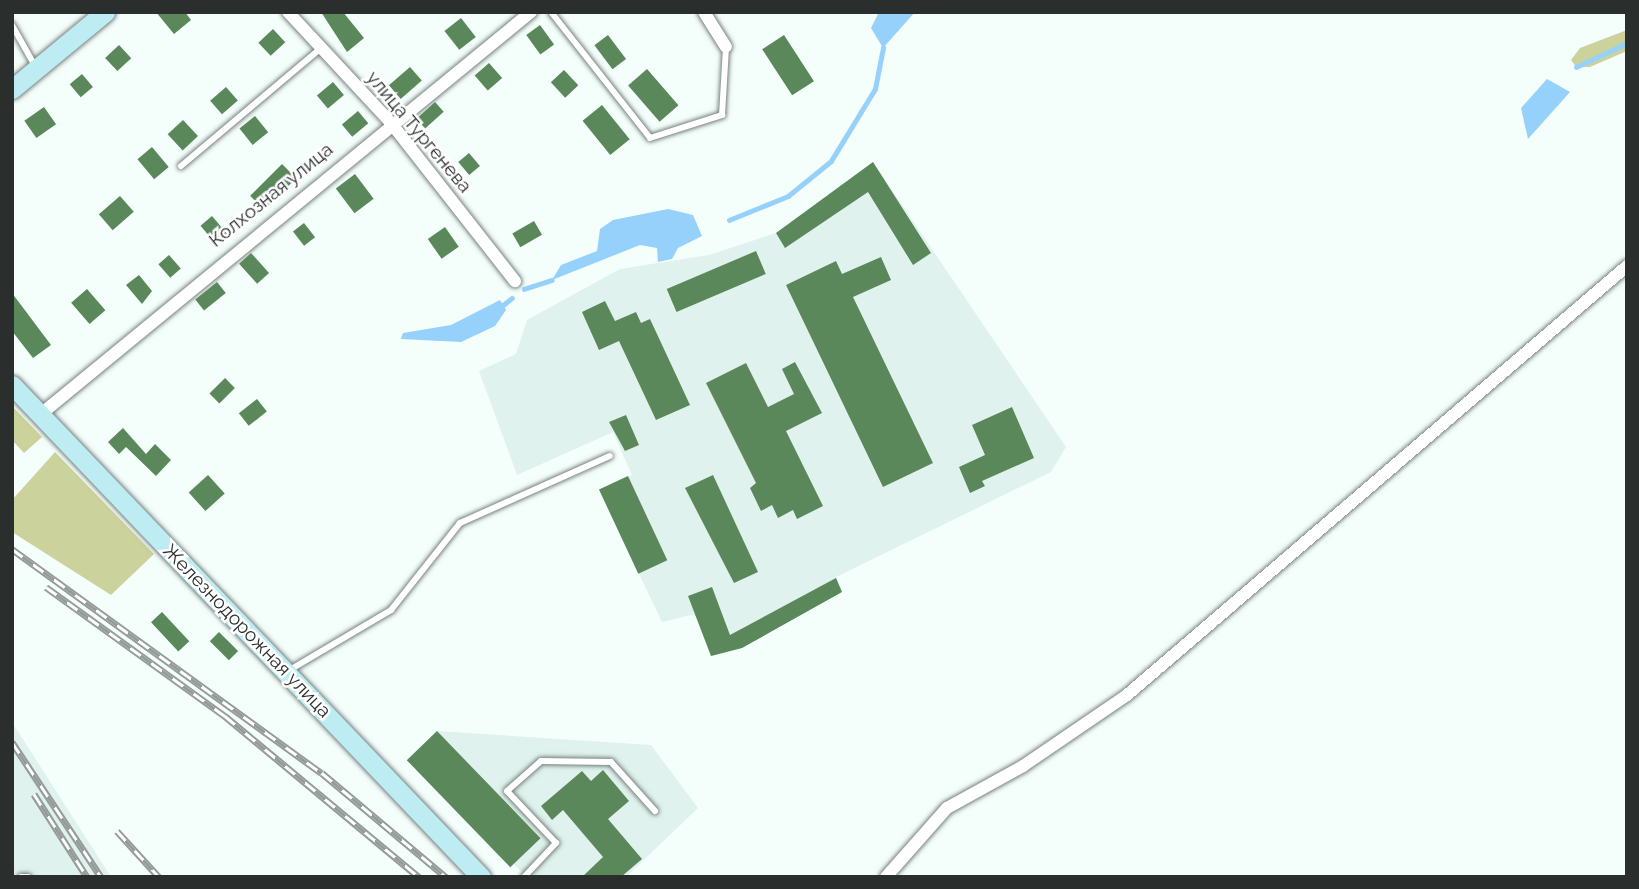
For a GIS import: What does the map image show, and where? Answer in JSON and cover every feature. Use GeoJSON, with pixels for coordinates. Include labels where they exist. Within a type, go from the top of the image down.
{"type":"FeatureCollection","features":[{"type":"Feature","properties":{"kind":"street"},"geometry":{"type":"LineString","coordinates":[[12,89],[105,12]]}},
{"type":"Feature","properties":{"kind":"street","name":"улица Тургенева"},"geometry":{"type":"LineString","coordinates":[[288,12],[391,123],[515,281]]}},
{"type":"Feature","properties":{"kind":"street","name":"Колхозная улица"},"geometry":{"type":"LineString","coordinates":[[41,414],[391,123],[531,12]]}},
{"type":"Feature","properties":{"kind":"street"},"geometry":{"type":"LineString","coordinates":[[704,12],[726,47]]}},
{"type":"Feature","properties":{"kind":"street"},"geometry":{"type":"LineString","coordinates":[[886,877],[947,808],[1023,766],[1127,695],[1627,266]]}},
{"type":"Feature","properties":{"kind":"street","name":"Железнодорожная улица"},"geometry":{"type":"LineString","coordinates":[[12,385],[481,877]]}},
{"type":"Feature","properties":{"kind":"lane"},"geometry":{"type":"LineString","coordinates":[[551,12],[650,138],[722,114],[726,47]]}},
{"type":"Feature","properties":{"kind":"lane"},"geometry":{"type":"LineString","coordinates":[[12,24],[36,69]]}},
{"type":"Feature","properties":{"kind":"lane"},"geometry":{"type":"LineString","coordinates":[[181,166],[321,48]]}},
{"type":"Feature","properties":{"kind":"lane"},"geometry":{"type":"LineString","coordinates":[[286,672],[391,610],[460,523],[610,456]]}},
{"type":"Feature","properties":{"kind":"lane"},"geometry":{"type":"LineString","coordinates":[[524,877],[556,843],[508,791],[541,761],[611,762],[655,811]]}},
{"type":"Feature","properties":{"kind":"lane"},"geometry":{"type":"LineString","coordinates":[[21,877],[28,877]]}},
{"type":"Feature","properties":{"kind":"shaded area"},"geometry":{"type":"Polygon","coordinates":[[[873,162],[1066,447],[1051,472],[836,577],[842,592],[742,648],[711,656],[695,614],[662,622],[599,490],[632,475],[613,432],[517,475],[479,371],[516,354],[527,320],[620,269],[709,255],[776,233],[873,162]]]}},
{"type":"Feature","properties":{"kind":"shaded area"},"geometry":{"type":"Polygon","coordinates":[[[12,723],[15,727],[111,877],[12,877],[12,723]]]}},
{"type":"Feature","properties":{"kind":"shaded area"},"geometry":{"type":"Polygon","coordinates":[[[437,731],[651,745],[698,808],[626,877],[527,877],[407,760],[437,731]]]}},
{"type":"Feature","properties":{"kind":"green space"},"geometry":{"type":"Polygon","coordinates":[[[1627,30],[1627,51],[1590,67],[1576,67],[1571,60],[1580,48],[1627,30]]]}},
{"type":"Feature","properties":{"kind":"green space"},"geometry":{"type":"Polygon","coordinates":[[[12,406],[42,437],[24,453],[12,440],[12,406]]]}},
{"type":"Feature","properties":{"kind":"green space"},"geometry":{"type":"Polygon","coordinates":[[[55,452],[154,554],[111,595],[12,532],[12,500],[55,452]]]}},
{"type":"Feature","properties":{"kind":"water"},"geometry":{"type":"Polygon","coordinates":[[[879,12],[915,12],[883,48],[871,28],[879,12]]]}},
{"type":"Feature","properties":{"kind":"water"},"geometry":{"type":"Polygon","coordinates":[[[1547,79],[1570,92],[1528,139],[1521,108],[1547,79]]]}},
{"type":"Feature","properties":{"kind":"water"},"geometry":{"type":"Polygon","coordinates":[[[668,209],[693,215],[702,236],[678,248],[672,259],[658,262],[657,248],[640,245],[552,280],[561,265],[597,251],[600,229],[613,220],[668,209]]]}},
{"type":"Feature","properties":{"kind":"water"},"geometry":{"type":"Polygon","coordinates":[[[500,300],[506,310],[495,326],[461,342],[401,339],[403,333],[451,325],[500,300]]]}},
{"type":"Feature","properties":{"kind":"building"},"geometry":{"type":"Polygon","coordinates":[[[156,12],[185,12],[191,20],[174,34],[156,12]]]}},
{"type":"Feature","properties":{"kind":"building"},"geometry":{"type":"Polygon","coordinates":[[[321,12],[343,12],[364,38],[347,52],[321,12]]]}},
{"type":"Feature","properties":{"kind":"building"},"geometry":{"type":"Polygon","coordinates":[[[461,18],[476,37],[459,50],[444,31],[461,18]]]}},
{"type":"Feature","properties":{"kind":"building"},"geometry":{"type":"Polygon","coordinates":[[[540,25],[554,44],[540,54],[526,35],[540,25]]]}},
{"type":"Feature","properties":{"kind":"building"},"geometry":{"type":"Polygon","coordinates":[[[273,29],[285,42],[271,56],[258,43],[273,29]]]}},
{"type":"Feature","properties":{"kind":"building"},"geometry":{"type":"Polygon","coordinates":[[[608,35],[626,59],[612,69],[594,45],[608,35]]]}},
{"type":"Feature","properties":{"kind":"building"},"geometry":{"type":"Polygon","coordinates":[[[784,35],[814,81],[792,95],[762,49],[784,35]]]}},
{"type":"Feature","properties":{"kind":"building"},"geometry":{"type":"Polygon","coordinates":[[[119,45],[131,58],[117,71],[105,58],[119,45]]]}},
{"type":"Feature","properties":{"kind":"building"},"geometry":{"type":"Polygon","coordinates":[[[489,63],[502,78],[488,91],[475,75],[489,63]]]}},
{"type":"Feature","properties":{"kind":"building"},"geometry":{"type":"Polygon","coordinates":[[[410,67],[422,81],[401,99],[389,85],[410,67]]]}},
{"type":"Feature","properties":{"kind":"building"},"geometry":{"type":"Polygon","coordinates":[[[647,69],[678,105],[660,122],[628,85],[647,69]]]}},
{"type":"Feature","properties":{"kind":"building"},"geometry":{"type":"Polygon","coordinates":[[[564,70],[578,85],[565,98],[551,82],[564,70]]]}},
{"type":"Feature","properties":{"kind":"building"},"geometry":{"type":"Polygon","coordinates":[[[82,74],[93,87],[81,97],[70,84],[82,74]]]}},
{"type":"Feature","properties":{"kind":"building"},"geometry":{"type":"Polygon","coordinates":[[[333,82],[344,95],[328,109],[317,95],[333,82]]]}},
{"type":"Feature","properties":{"kind":"building"},"geometry":{"type":"Polygon","coordinates":[[[226,87],[238,101],[222,114],[210,101],[226,87]]]}},
{"type":"Feature","properties":{"kind":"building"},"geometry":{"type":"Polygon","coordinates":[[[435,102],[444,112],[425,128],[416,119],[435,102]]]}},
{"type":"Feature","properties":{"kind":"building"},"geometry":{"type":"Polygon","coordinates":[[[602,105],[630,139],[610,155],[583,121],[602,105]]]}},
{"type":"Feature","properties":{"kind":"building"},"geometry":{"type":"Polygon","coordinates":[[[44,107],[56,124],[36,138],[24,121],[44,107]]]}},
{"type":"Feature","properties":{"kind":"building"},"geometry":{"type":"Polygon","coordinates":[[[358,111],[368,123],[352,137],[342,124],[358,111]]]}},
{"type":"Feature","properties":{"kind":"building"},"geometry":{"type":"Polygon","coordinates":[[[255,116],[268,132],[253,145],[239,129],[255,116]]]}},
{"type":"Feature","properties":{"kind":"building"},"geometry":{"type":"Polygon","coordinates":[[[183,120],[198,136],[183,150],[168,134],[183,120]]]}},
{"type":"Feature","properties":{"kind":"building"},"geometry":{"type":"Polygon","coordinates":[[[152,147],[169,167],[154,179],[137,159],[152,147]]]}},
{"type":"Feature","properties":{"kind":"building"},"geometry":{"type":"Polygon","coordinates":[[[469,153],[480,166],[469,175],[458,162],[469,153]]]}},
{"type":"Feature","properties":{"kind":"building"},"geometry":{"type":"Polygon","coordinates":[[[873,162],[931,253],[913,265],[868,192],[785,248],[776,233],[873,162]]]}},
{"type":"Feature","properties":{"kind":"building"},"geometry":{"type":"Polygon","coordinates":[[[282,164],[296,178],[264,210],[250,196],[282,164]]]}},
{"type":"Feature","properties":{"kind":"building"},"geometry":{"type":"Polygon","coordinates":[[[355,174],[374,199],[354,213],[336,188],[355,174]]]}},
{"type":"Feature","properties":{"kind":"building"},"geometry":{"type":"Polygon","coordinates":[[[120,196],[134,212],[113,230],[99,214],[120,196]]]}},
{"type":"Feature","properties":{"kind":"building"},"geometry":{"type":"Polygon","coordinates":[[[212,216],[227,234],[215,243],[201,226],[212,216]]]}},
{"type":"Feature","properties":{"kind":"building"},"geometry":{"type":"Polygon","coordinates":[[[534,221],[542,235],[520,247],[512,234],[534,221]]]}},
{"type":"Feature","properties":{"kind":"building"},"geometry":{"type":"Polygon","coordinates":[[[304,223],[315,237],[304,246],[293,232],[304,223]]]}},
{"type":"Feature","properties":{"kind":"building"},"geometry":{"type":"Polygon","coordinates":[[[445,227],[459,247],[442,259],[428,239],[445,227]]]}},
{"type":"Feature","properties":{"kind":"building"},"geometry":{"type":"Polygon","coordinates":[[[756,251],[766,274],[676,312],[667,289],[756,251]]]}},
{"type":"Feature","properties":{"kind":"building"},"geometry":{"type":"Polygon","coordinates":[[[251,253],[269,273],[257,284],[239,264],[251,253]]]}},
{"type":"Feature","properties":{"kind":"building"},"geometry":{"type":"Polygon","coordinates":[[[169,255],[181,269],[170,278],[158,264],[169,255]]]}},
{"type":"Feature","properties":{"kind":"building"},"geometry":{"type":"Polygon","coordinates":[[[881,257],[891,280],[853,297],[933,463],[883,487],[786,285],[836,261],[842,274],[881,257]]]}},
{"type":"Feature","properties":{"kind":"building"},"geometry":{"type":"Polygon","coordinates":[[[139,275],[152,291],[142,304],[126,285],[139,275]]]}},
{"type":"Feature","properties":{"kind":"building"},"geometry":{"type":"Polygon","coordinates":[[[217,282],[226,293],[204,311],[195,300],[217,282]]]}},
{"type":"Feature","properties":{"kind":"building"},"geometry":{"type":"Polygon","coordinates":[[[87,289],[105,310],[90,324],[71,303],[87,289]]]}},
{"type":"Feature","properties":{"kind":"building"},"geometry":{"type":"Polygon","coordinates":[[[12,293],[51,345],[33,358],[12,331],[12,293]]]}},
{"type":"Feature","properties":{"kind":"building"},"geometry":{"type":"Polygon","coordinates":[[[605,301],[615,321],[636,312],[641,323],[650,319],[690,405],[656,420],[619,341],[599,350],[582,312],[605,301]]]}},
{"type":"Feature","properties":{"kind":"building"},"geometry":{"type":"Polygon","coordinates":[[[795,362],[822,413],[786,431],[823,506],[797,519],[793,510],[778,518],[772,505],[761,511],[750,488],[756,483],[706,383],[746,363],[768,407],[794,394],[782,369],[795,362]]]}},
{"type":"Feature","properties":{"kind":"building"},"geometry":{"type":"Polygon","coordinates":[[[225,378],[235,388],[219,403],[209,394],[225,378]]]}},
{"type":"Feature","properties":{"kind":"building"},"geometry":{"type":"Polygon","coordinates":[[[257,399],[267,412],[249,426],[239,413],[257,399]]]}},
{"type":"Feature","properties":{"kind":"building"},"geometry":{"type":"Polygon","coordinates":[[[1012,407],[1034,458],[982,481],[985,486],[970,493],[959,467],[985,455],[972,425],[1012,407]]]}},
{"type":"Feature","properties":{"kind":"building"},"geometry":{"type":"Polygon","coordinates":[[[626,415],[639,445],[625,451],[609,422],[626,415]]]}},
{"type":"Feature","properties":{"kind":"building"},"geometry":{"type":"Polygon","coordinates":[[[123,428],[146,454],[155,444],[171,460],[156,476],[126,447],[119,454],[108,442],[123,428]]]}},
{"type":"Feature","properties":{"kind":"building"},"geometry":{"type":"Polygon","coordinates":[[[208,475],[225,494],[205,511],[189,492],[208,475]]]}},
{"type":"Feature","properties":{"kind":"building"},"geometry":{"type":"Polygon","coordinates":[[[713,475],[758,572],[734,583],[685,488],[713,475]]]}},
{"type":"Feature","properties":{"kind":"building"},"geometry":{"type":"Polygon","coordinates":[[[628,476],[667,560],[638,574],[599,490],[628,476]]]}},
{"type":"Feature","properties":{"kind":"building"},"geometry":{"type":"Polygon","coordinates":[[[836,578],[842,592],[742,648],[711,656],[688,596],[712,587],[730,635],[836,578]]]}},
{"type":"Feature","properties":{"kind":"building"},"geometry":{"type":"Polygon","coordinates":[[[162,612],[189,641],[178,651],[151,622],[162,612]]]}},
{"type":"Feature","properties":{"kind":"building"},"geometry":{"type":"Polygon","coordinates":[[[219,632],[238,651],[229,660],[210,641],[219,632]]]}},
{"type":"Feature","properties":{"kind":"building"},"geometry":{"type":"Polygon","coordinates":[[[437,731],[541,838],[510,867],[407,760],[437,731]]]}},
{"type":"Feature","properties":{"kind":"building"},"geometry":{"type":"Polygon","coordinates":[[[603,770],[629,801],[608,819],[642,859],[621,877],[582,877],[603,857],[563,810],[552,820],[541,806],[582,771],[591,781],[603,770]]]}},
{"type":"Feature","properties":{"kind":"waterway"},"geometry":{"type":"LineString","coordinates":[[1576,67],[1627,43]]}},
{"type":"Feature","properties":{"kind":"waterway"},"geometry":{"type":"LineString","coordinates":[[729,220],[788,196],[831,161],[875,89],[883,48]]}},
{"type":"Feature","properties":{"kind":"waterway"},"geometry":{"type":"LineString","coordinates":[[524,289],[552,280]]}},
{"type":"Feature","properties":{"kind":"waterway"},"geometry":{"type":"LineString","coordinates":[[503,305],[512,298]]}},
{"type":"Feature","properties":{"kind":"railway"},"geometry":{"type":"LineString","coordinates":[[12,549],[322,773],[446,877]]}},
{"type":"Feature","properties":{"kind":"railway"},"geometry":{"type":"LineString","coordinates":[[46,587],[225,716],[419,877]]}},
{"type":"Feature","properties":{"kind":"railway"},"geometry":{"type":"LineString","coordinates":[[12,742],[101,877]]}},
{"type":"Feature","properties":{"kind":"railway"},"geometry":{"type":"LineString","coordinates":[[34,794],[87,877]]}},
{"type":"Feature","properties":{"kind":"railway"},"geometry":{"type":"LineString","coordinates":[[117,831],[159,877]]}}]}
